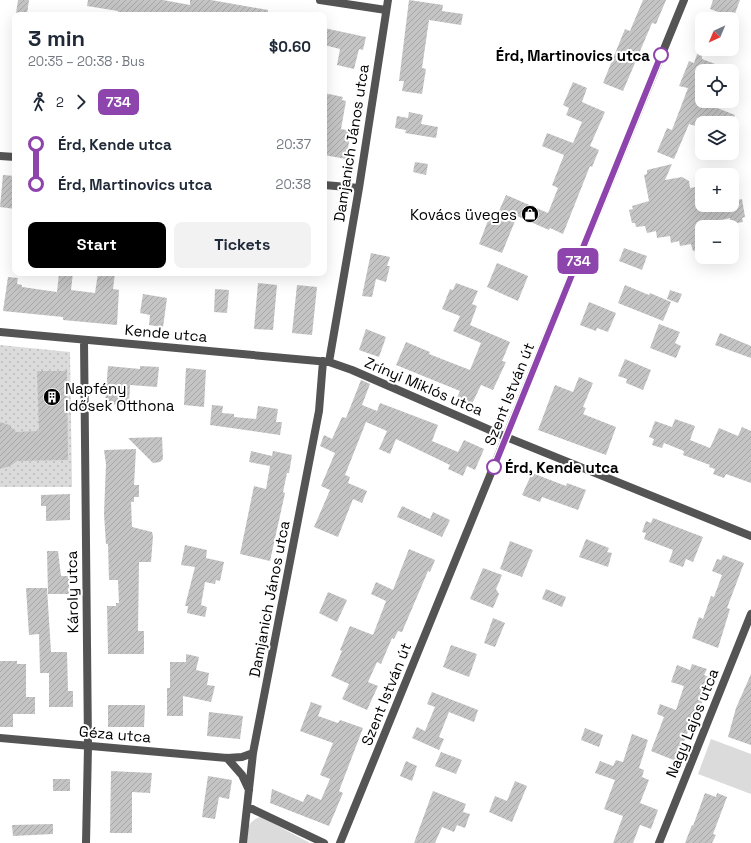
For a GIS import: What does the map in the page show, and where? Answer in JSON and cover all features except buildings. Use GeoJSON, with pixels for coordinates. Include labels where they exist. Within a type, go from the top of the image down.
{"type":"FeatureCollection","features":[{"type":"Feature","properties":{"kind":"street"},"geometry":{"type":"LineString","coordinates":[[320,0],[386,10]]}},
{"type":"Feature","properties":{"kind":"street","name":"Damjanich János utca"},"geometry":{"type":"LineString","coordinates":[[242,843],[250,792],[253,753],[319,411],[326,362],[359,188],[388,0]]}},
{"type":"Feature","properties":{"kind":"street","name":"Szent István út"},"geometry":{"type":"LineString","coordinates":[[340,843],[684,0]]}},
{"type":"Feature","properties":{"kind":"street"},"geometry":{"type":"LineString","coordinates":[[0,156],[12,157]]}},
{"type":"Feature","properties":{"kind":"street"},"geometry":{"type":"LineString","coordinates":[[327,185],[359,188]]}},
{"type":"Feature","properties":{"kind":"street","name":"Kende utca"},"geometry":{"type":"LineString","coordinates":[[0,332],[326,362]]}},
{"type":"Feature","properties":{"kind":"street","name":"Károly utca"},"geometry":{"type":"LineString","coordinates":[[84,340],[88,746],[86,843]]}},
{"type":"Feature","properties":{"kind":"street","name":"Zrínyi Miklós utca"},"geometry":{"type":"LineString","coordinates":[[326,362],[352,370],[506,437],[751,536]]}},
{"type":"Feature","properties":{"kind":"street","name":"Nagy Lajos utca"},"geometry":{"type":"LineString","coordinates":[[659,843],[751,614]]}},
{"type":"Feature","properties":{"kind":"street","name":"Géza utca"},"geometry":{"type":"LineString","coordinates":[[0,738],[227,758],[242,757],[253,753]]}},
{"type":"Feature","properties":{"kind":"street"},"geometry":{"type":"LineString","coordinates":[[227,758],[242,775],[250,792]]}},
{"type":"Feature","properties":{"kind":"street"},"geometry":{"type":"LineString","coordinates":[[248,806],[324,843]]}},
{"type":"Feature","properties":{"kind":"shaded area"},"geometry":{"type":"Polygon","coordinates":[[[0,345],[70,352],[72,487],[0,487],[0,345]]]}},
{"type":"Feature","properties":{"kind":"shaded area"},"geometry":{"type":"Polygon","coordinates":[[[711,739],[751,754],[751,794],[698,774],[711,739]]]}},
{"type":"Feature","properties":{"kind":"shaded area"},"geometry":{"type":"Polygon","coordinates":[[[261,817],[310,843],[244,843],[250,823],[261,817]]]}},
{"type":"Feature","properties":{"kind":"bus line","name":"734"},"geometry":{"type":"LineString","coordinates":[[494,467],[661,55]]}},
{"type":"Feature","properties":{"kind":"place","name":"Érd, Martinovics utca"},"geometry":{"type":"Point","coordinates":[661,55]}},
{"type":"Feature","properties":{"kind":"place","name":"Kovács üveges"},"geometry":{"type":"Point","coordinates":[530,214]}},
{"type":"Feature","properties":{"kind":"place","name":"Napfény Idősek Otthona"},"geometry":{"type":"Point","coordinates":[52,397]}},
{"type":"Feature","properties":{"kind":"place","name":"Érd, Kende utca"},"geometry":{"type":"Point","coordinates":[494,467]}}]}
